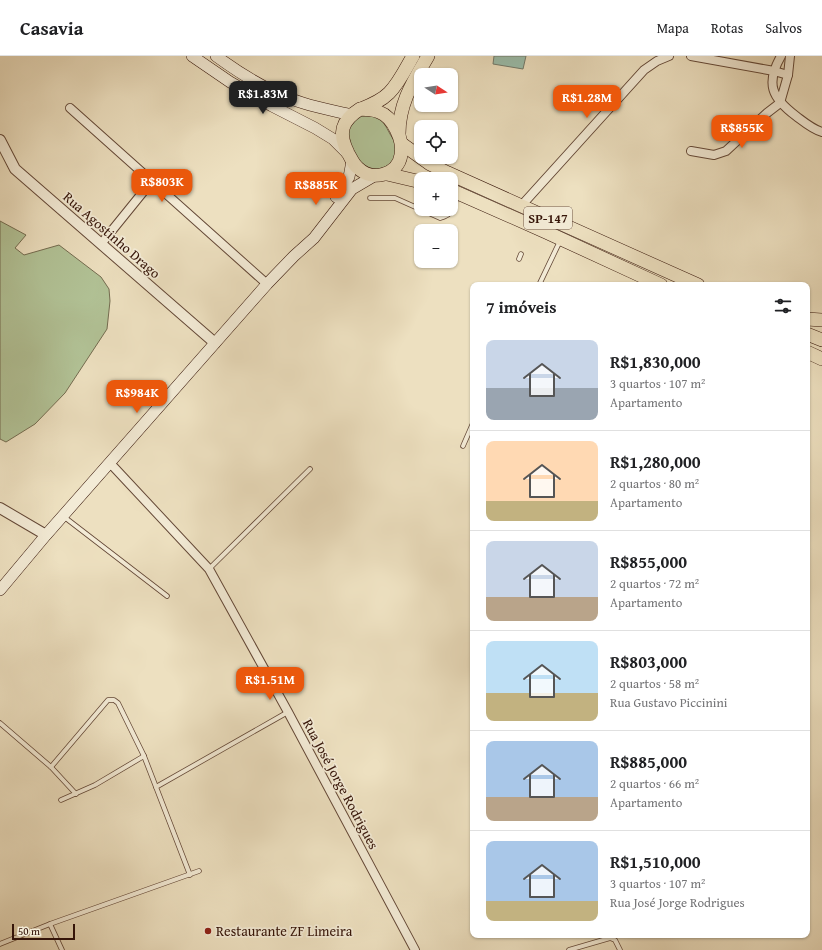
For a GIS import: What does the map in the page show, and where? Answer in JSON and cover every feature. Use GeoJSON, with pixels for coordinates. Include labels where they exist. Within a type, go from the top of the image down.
{"type":"FeatureCollection","features":[{"type":"Feature","properties":{"kind":"highway"},"geometry":{"type":"LineString","coordinates":[[413,56],[389,93],[376,102],[356,112],[347,120],[342,134],[343,142],[350,158],[358,169],[380,175],[414,181]]}},
{"type":"Feature","properties":{"kind":"highway"},"geometry":{"type":"LineString","coordinates":[[380,175],[393,170],[399,163],[402,155],[399,119],[403,103],[428,56]]}},
{"type":"Feature","properties":{"kind":"highway"},"geometry":{"type":"LineString","coordinates":[[356,112],[378,111],[392,123],[400,140]]}},
{"type":"Feature","properties":{"kind":"highway","name":"SP-147"},"geometry":{"type":"LineString","coordinates":[[400,140],[430,164],[442,170],[691,282]]}},
{"type":"Feature","properties":{"kind":"highway","name":"SP-147"},"geometry":{"type":"LineString","coordinates":[[458,193],[654,282]]}},
{"type":"Feature","properties":{"kind":"highway"},"geometry":{"type":"LineString","coordinates":[[810,319],[822,320]]}},
{"type":"Feature","properties":{"kind":"highway"},"geometry":{"type":"LineString","coordinates":[[810,335],[822,340]]}},
{"type":"Feature","properties":{"kind":"highway"},"geometry":{"type":"LineString","coordinates":[[810,353],[822,359]]}},
{"type":"Feature","properties":{"kind":"main road"},"geometry":{"type":"LineString","coordinates":[[192,56],[230,82],[333,139],[350,158],[352,168],[345,186],[294,256]]}},
{"type":"Feature","properties":{"kind":"main road"},"geometry":{"type":"LineString","coordinates":[[216,56],[238,72],[274,91],[302,103],[356,112]]}},
{"type":"Feature","properties":{"kind":"main road"},"geometry":{"type":"LineString","coordinates":[[0,590],[46,535],[267,284],[314,238],[352,189],[380,175]]}},
{"type":"Feature","properties":{"kind":"street"},"geometry":{"type":"LineString","coordinates":[[521,206],[644,70],[657,61],[669,56]]}},
{"type":"Feature","properties":{"kind":"street"},"geometry":{"type":"LineString","coordinates":[[691,56],[774,71],[788,75]]}},
{"type":"Feature","properties":{"kind":"street"},"geometry":{"type":"LineString","coordinates":[[781,56],[774,71],[772,89],[775,96],[780,104],[814,129],[822,132]]}},
{"type":"Feature","properties":{"kind":"street"},"geometry":{"type":"LineString","coordinates":[[691,151],[714,155],[726,151],[766,114],[780,104],[788,75],[790,56]]}},
{"type":"Feature","properties":{"kind":"street"},"geometry":{"type":"LineString","coordinates":[[70,108],[267,284]]}},
{"type":"Feature","properties":{"kind":"street","name":"Rua Agostinho Drago"},"geometry":{"type":"LineString","coordinates":[[0,140],[15,169],[215,343]]}},
{"type":"Feature","properties":{"kind":"street"},"geometry":{"type":"LineString","coordinates":[[101,244],[152,181]]}},
{"type":"Feature","properties":{"kind":"street","name":"Rua José Jorge Rodrigues"},"geometry":{"type":"LineString","coordinates":[[110,463],[208,569],[288,712],[415,950]]}},
{"type":"Feature","properties":{"kind":"street"},"geometry":{"type":"LineString","coordinates":[[0,508],[46,535]]}},
{"type":"Feature","properties":{"kind":"lane"},"geometry":{"type":"LineString","coordinates":[[370,198],[394,198],[414,207]]}},
{"type":"Feature","properties":{"kind":"lane"},"geometry":{"type":"LineString","coordinates":[[435,216],[440,218],[448,216]]}},
{"type":"Feature","properties":{"kind":"lane"},"geometry":{"type":"LineString","coordinates":[[540,282],[561,239]]}},
{"type":"Feature","properties":{"kind":"lane"},"geometry":{"type":"LineString","coordinates":[[519,259],[521,254]]}},
{"type":"Feature","properties":{"kind":"lane"},"geometry":{"type":"LineString","coordinates":[[463,446],[470,430]]}},
{"type":"Feature","properties":{"kind":"lane"},"geometry":{"type":"LineString","coordinates":[[208,569],[310,469]]}},
{"type":"Feature","properties":{"kind":"lane"},"geometry":{"type":"LineString","coordinates":[[63,516],[167,596]]}},
{"type":"Feature","properties":{"kind":"lane"},"geometry":{"type":"LineString","coordinates":[[50,767],[108,700],[114,700],[118,703],[144,756],[190,875]]}},
{"type":"Feature","properties":{"kind":"lane"},"geometry":{"type":"LineString","coordinates":[[156,787],[288,712]]}},
{"type":"Feature","properties":{"kind":"lane"},"geometry":{"type":"LineString","coordinates":[[0,723],[50,767],[76,794]]}},
{"type":"Feature","properties":{"kind":"lane"},"geometry":{"type":"LineString","coordinates":[[61,800],[95,785],[144,756]]}},
{"type":"Feature","properties":{"kind":"lane"},"geometry":{"type":"LineString","coordinates":[[0,944],[50,924],[200,871]]}},
{"type":"Feature","properties":{"kind":"lane"},"geometry":{"type":"LineString","coordinates":[[50,924],[62,950]]}},
{"type":"Feature","properties":{"kind":"lane"},"geometry":{"type":"LineString","coordinates":[[568,950],[610,938],[615,940],[620,950]]}},
{"type":"Feature","properties":{"kind":"shaded area"},"geometry":{"type":"Polygon","coordinates":[[[494,56],[526,56],[523,69],[493,64],[494,56]]]}},
{"type":"Feature","properties":{"kind":"shaded area"},"geometry":{"type":"Polygon","coordinates":[[[362,115],[373,116],[382,121],[396,144],[397,151],[395,157],[391,163],[380,169],[367,168],[361,164],[350,145],[348,130],[362,115]]]}},
{"type":"Feature","properties":{"kind":"shaded area"},"geometry":{"type":"Polygon","coordinates":[[[0,221],[26,235],[15,248],[24,255],[59,245],[101,277],[109,289],[110,301],[107,329],[65,393],[35,424],[6,442],[0,439],[0,221]]]}},
{"type":"Feature","properties":{"kind":"place","name":"Restaurante ZF Limeira"},"geometry":{"type":"Point","coordinates":[208,931]}}]}
